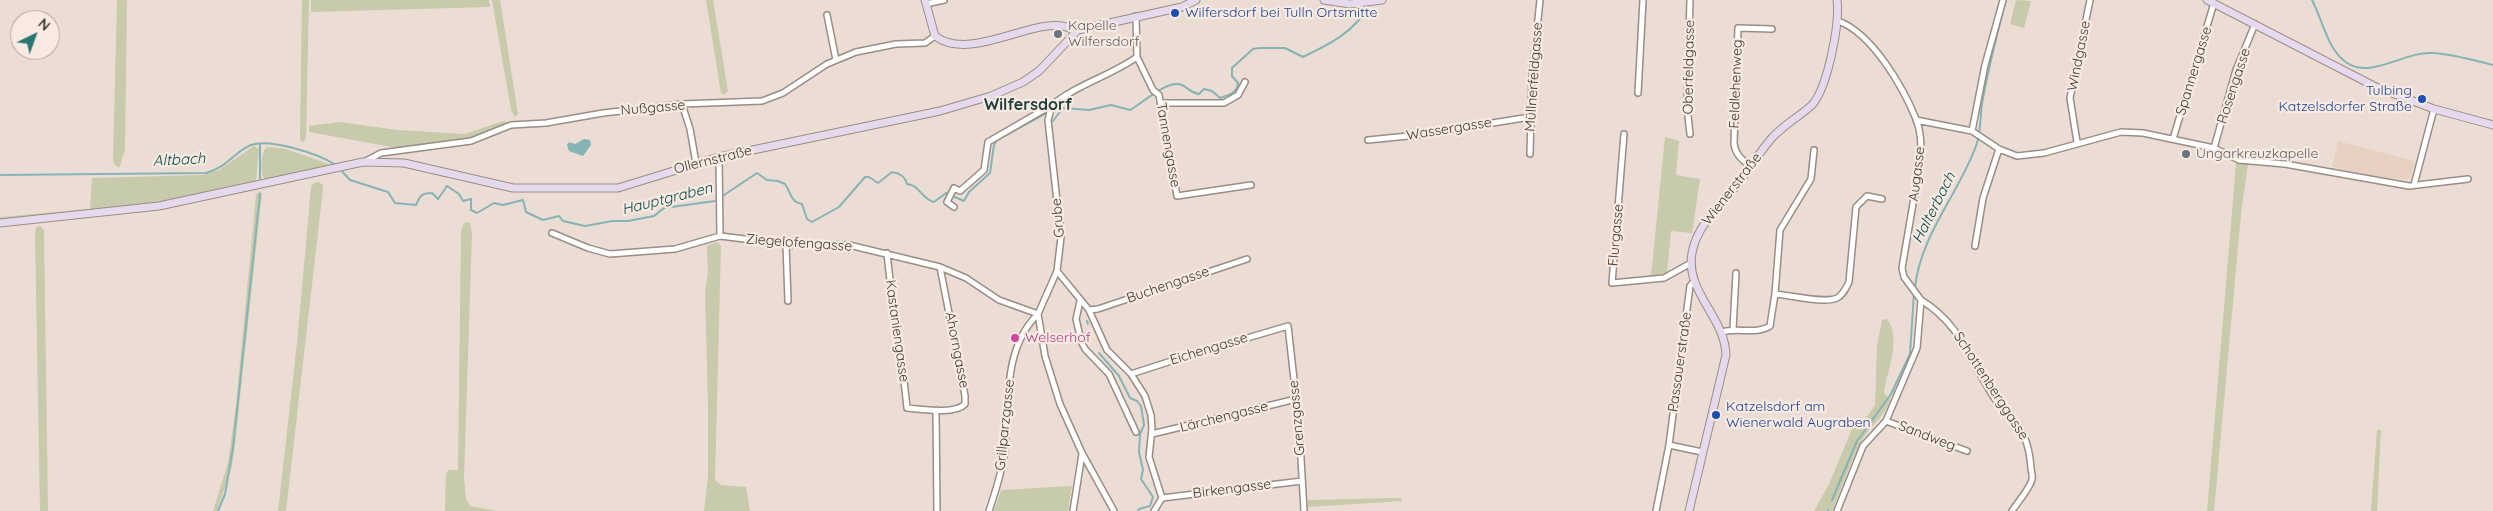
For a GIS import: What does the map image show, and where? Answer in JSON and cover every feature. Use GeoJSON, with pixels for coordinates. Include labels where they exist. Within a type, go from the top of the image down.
{"type":"FeatureCollection","features":[{"type":"Feature","properties":{"kind":"street"},"geometry":{"type":"LineString","coordinates":[[944,0],[926,2],[935,36],[950,45],[1001,39],[1040,28],[1065,27],[1075,31],[1136,16],[1182,8],[1196,0]]}},
{"type":"Feature","properties":{"kind":"street"},"geometry":{"type":"LineString","coordinates":[[1324,0],[1367,3],[1380,1]]}},
{"type":"Feature","properties":{"kind":"street","name":"Müllnerfeldgasse"},"geometry":{"type":"LineString","coordinates":[[1530,154],[1530,117],[1540,0]]}},
{"type":"Feature","properties":{"kind":"street"},"geometry":{"type":"LineString","coordinates":[[1638,93],[1643,0]]}},
{"type":"Feature","properties":{"kind":"street","name":"Oberfeldgasse"},"geometry":{"type":"LineString","coordinates":[[1690,0],[1687,107],[1690,134]]}},
{"type":"Feature","properties":{"kind":"street","name":"Wienerstraße"},"geometry":{"type":"LineString","coordinates":[[1689,511],[1726,355],[1722,332],[1694,281],[1691,263],[1694,243],[1703,226],[1775,134],[1808,108],[1823,88],[1838,21],[1837,0]]}},
{"type":"Feature","properties":{"kind":"street"},"geometry":{"type":"LineString","coordinates":[[1976,133],[1985,64],[2003,0]]}},
{"type":"Feature","properties":{"kind":"street","name":"Windgasse"},"geometry":{"type":"LineString","coordinates":[[2077,142],[2070,98],[2090,0]]}},
{"type":"Feature","properties":{"kind":"street"},"geometry":{"type":"LineString","coordinates":[[2210,1],[2376,86],[2434,108],[2493,124]]}},
{"type":"Feature","properties":{"kind":"street","name":"Spannergasse"},"geometry":{"type":"LineString","coordinates":[[2173,139],[2210,1]]}},
{"type":"Feature","properties":{"kind":"street"},"geometry":{"type":"LineString","coordinates":[[827,15],[836,60]]}},
{"type":"Feature","properties":{"kind":"street"},"geometry":{"type":"LineString","coordinates":[[954,207],[947,202],[954,188],[960,191],[984,170],[988,142],[1051,107],[1077,87],[1119,70],[1137,56],[1136,16]]}},
{"type":"Feature","properties":{"kind":"street","name":"Augasse"},"geometry":{"type":"LineString","coordinates":[[1838,21],[1859,35],[1892,72],[1916,120],[1921,139],[1921,157],[1902,268],[1904,277],[1920,298]]}},
{"type":"Feature","properties":{"kind":"street","name":"Rosengasse"},"geometry":{"type":"LineString","coordinates":[[2214,148],[2236,70],[2255,24]]}},
{"type":"Feature","properties":{"kind":"street","name":"Feldlehenweg"},"geometry":{"type":"LineString","coordinates":[[1751,167],[1739,157],[1734,143],[1738,28],[1772,29]]}},
{"type":"Feature","properties":{"kind":"street","name":"Ollernstraße"},"geometry":{"type":"LineString","coordinates":[[0,223],[160,206],[332,171],[363,162],[404,163],[513,188],[607,189],[628,185],[719,157],[940,111],[991,96],[1024,82],[1039,71],[1075,31]]}},
{"type":"Feature","properties":{"kind":"street","name":"Nußgasse"},"geometry":{"type":"LineString","coordinates":[[363,162],[381,153],[471,141],[511,125],[546,123],[603,112],[682,104],[762,101],[783,93],[836,60],[856,52],[896,44],[925,43],[935,36]]}},
{"type":"Feature","properties":{"kind":"street","name":"Tannengasse"},"geometry":{"type":"LineString","coordinates":[[1137,56],[1153,90],[1159,95],[1177,196],[1251,185]]}},
{"type":"Feature","properties":{"kind":"street"},"geometry":{"type":"LineString","coordinates":[[1161,103],[1224,103],[1238,95],[1245,82]]}},
{"type":"Feature","properties":{"kind":"street"},"geometry":{"type":"LineString","coordinates":[[682,104],[690,129],[696,163]]}},
{"type":"Feature","properties":{"kind":"street","name":"Grube"},"geometry":{"type":"LineString","coordinates":[[1038,314],[1057,271],[1061,237],[1048,120],[1051,107]]}},
{"type":"Feature","properties":{"kind":"street"},"geometry":{"type":"LineString","coordinates":[[2414,185],[2434,108]]}},
{"type":"Feature","properties":{"kind":"street","name":"Wassergasse"},"geometry":{"type":"LineString","coordinates":[[1368,140],[1418,135],[1530,117]]}},
{"type":"Feature","properties":{"kind":"street"},"geometry":{"type":"LineString","coordinates":[[1916,120],[1976,133],[1999,149],[2017,156],[2027,157],[2077,142],[2121,132],[2143,133],[2214,148],[2238,160],[2285,164],[2409,186],[2468,180]]}},
{"type":"Feature","properties":{"kind":"street","name":"Flurgasse"},"geometry":{"type":"LineString","coordinates":[[1624,134],[1612,283],[1664,278],[1691,263]]}},
{"type":"Feature","properties":{"kind":"street"},"geometry":{"type":"LineString","coordinates":[[1975,246],[1983,198],[1999,149]]}},
{"type":"Feature","properties":{"kind":"street"},"geometry":{"type":"LineString","coordinates":[[1722,332],[1733,329],[1764,331],[1770,326],[1775,294],[1780,230],[1811,179],[1814,150]]}},
{"type":"Feature","properties":{"kind":"street"},"geometry":{"type":"LineString","coordinates":[[719,157],[720,236]]}},
{"type":"Feature","properties":{"kind":"street"},"geometry":{"type":"LineString","coordinates":[[1775,294],[1827,300],[1836,298],[1843,293],[1848,282],[1856,208],[1867,196],[1882,199]]}},
{"type":"Feature","properties":{"kind":"street","name":"Ziegelofengasse"},"geometry":{"type":"LineString","coordinates":[[552,233],[588,248],[610,254],[675,249],[720,236],[786,244],[849,245],[940,267],[966,278],[999,300],[1038,314]]}},
{"type":"Feature","properties":{"kind":"street"},"geometry":{"type":"LineString","coordinates":[[786,244],[788,301]]}},
{"type":"Feature","properties":{"kind":"street","name":"Kastaniengasse"},"geometry":{"type":"LineString","coordinates":[[887,253],[891,298],[903,366],[906,408]]}},
{"type":"Feature","properties":{"kind":"street","name":"Buchengasse"},"geometry":{"type":"LineString","coordinates":[[1089,310],[1098,309],[1248,259]]}},
{"type":"Feature","properties":{"kind":"street","name":"Ahorngasse"},"geometry":{"type":"LineString","coordinates":[[906,408],[936,410],[960,408],[965,404],[940,267]]}},
{"type":"Feature","properties":{"kind":"street"},"geometry":{"type":"LineString","coordinates":[[1057,271],[1089,310],[1107,350],[1131,374],[1145,396],[1151,415],[1152,434],[1149,457],[1162,498],[1154,511]]}},
{"type":"Feature","properties":{"kind":"street"},"geometry":{"type":"LineString","coordinates":[[1733,329],[1736,273]]}},
{"type":"Feature","properties":{"kind":"street","name":"Passauerstraße"},"geometry":{"type":"LineString","coordinates":[[1656,511],[1669,444],[1690,286],[1694,281]]}},
{"type":"Feature","properties":{"kind":"street"},"geometry":{"type":"LineString","coordinates":[[1837,511],[1863,446],[1886,421],[1917,348],[1920,298]]}},
{"type":"Feature","properties":{"kind":"street","name":"Schottenberggasse"},"geometry":{"type":"LineString","coordinates":[[1920,298],[1936,309],[1948,321],[1964,342],[1995,398],[2028,441],[2033,478],[2012,511]]}},
{"type":"Feature","properties":{"kind":"street"},"geometry":{"type":"LineString","coordinates":[[1080,301],[1076,319],[1081,341],[1085,349],[1109,374],[1136,432]]}},
{"type":"Feature","properties":{"kind":"street"},"geometry":{"type":"LineString","coordinates":[[1038,314],[1050,378],[1082,453],[1114,511]]}},
{"type":"Feature","properties":{"kind":"street","name":"Grillparzgasse"},"geometry":{"type":"LineString","coordinates":[[989,511],[1004,454],[1007,396],[1012,367],[1023,336],[1038,314]]}},
{"type":"Feature","properties":{"kind":"street","name":"Eichengasse"},"geometry":{"type":"LineString","coordinates":[[1131,374],[1288,326]]}},
{"type":"Feature","properties":{"kind":"street","name":"Grenzgasse"},"geometry":{"type":"LineString","coordinates":[[1288,326],[1296,399],[1304,511]]}},
{"type":"Feature","properties":{"kind":"street","name":"Lärchengasse"},"geometry":{"type":"LineString","coordinates":[[1152,434],[1296,399]]}},
{"type":"Feature","properties":{"kind":"street"},"geometry":{"type":"LineString","coordinates":[[936,410],[937,511]]}},
{"type":"Feature","properties":{"kind":"street","name":"Sandweg"},"geometry":{"type":"LineString","coordinates":[[1886,421],[1967,451]]}},
{"type":"Feature","properties":{"kind":"street"},"geometry":{"type":"LineString","coordinates":[[1669,444],[1702,452]]}},
{"type":"Feature","properties":{"kind":"street"},"geometry":{"type":"LineString","coordinates":[[1073,511],[1082,453]]}},
{"type":"Feature","properties":{"kind":"street","name":"Birkengasse"},"geometry":{"type":"LineString","coordinates":[[1162,498],[1302,481]]}},
{"type":"Feature","properties":{"kind":"shaded area"},"geometry":{"type":"Polygon","coordinates":[[[2338,141],[2414,161],[2411,178],[2406,180],[2378,177],[2332,167],[2338,141]]]}},
{"type":"Feature","properties":{"kind":"green space"},"geometry":{"type":"Polygon","coordinates":[[[117,0],[127,0],[125,150],[119,168],[114,164],[113,158],[117,0]]]}},
{"type":"Feature","properties":{"kind":"green space"},"geometry":{"type":"Polygon","coordinates":[[[302,0],[309,0],[306,138],[303,142],[300,140],[302,0]]]}},
{"type":"Feature","properties":{"kind":"green space"},"geometry":{"type":"Polygon","coordinates":[[[311,0],[489,0],[490,7],[311,12],[311,0]]]}},
{"type":"Feature","properties":{"kind":"green space"},"geometry":{"type":"Polygon","coordinates":[[[492,0],[500,0],[518,114],[515,117],[511,110],[492,0]]]}},
{"type":"Feature","properties":{"kind":"green space"},"geometry":{"type":"Polygon","coordinates":[[[706,0],[713,0],[728,91],[724,95],[721,93],[706,0]]]}},
{"type":"Feature","properties":{"kind":"green space"},"geometry":{"type":"Polygon","coordinates":[[[2016,0],[2031,1],[2024,28],[2010,24],[2016,0]]]}},
{"type":"Feature","properties":{"kind":"green space"},"geometry":{"type":"Polygon","coordinates":[[[506,120],[505,124],[467,139],[397,148],[309,132],[309,126],[339,122],[398,130],[465,134],[506,120]]]}},
{"type":"Feature","properties":{"kind":"green space"},"geometry":{"type":"Polygon","coordinates":[[[1665,137],[1679,141],[1676,175],[1700,179],[1692,233],[1671,231],[1667,273],[1651,276],[1665,137]]]}},
{"type":"Feature","properties":{"kind":"green space"},"geometry":{"type":"Polygon","coordinates":[[[254,146],[259,149],[256,183],[134,206],[0,220],[0,217],[90,209],[92,178],[202,175],[219,170],[254,146]]]}},
{"type":"Feature","properties":{"kind":"green space"},"geometry":{"type":"Polygon","coordinates":[[[267,147],[286,149],[332,165],[265,180],[262,173],[262,163],[263,154],[267,147]]]}},
{"type":"Feature","properties":{"kind":"green space"},"geometry":{"type":"Polygon","coordinates":[[[2236,163],[2248,164],[2241,214],[2214,511],[2207,511],[2236,163]]]}},
{"type":"Feature","properties":{"kind":"green space"},"geometry":{"type":"Polygon","coordinates":[[[319,182],[323,185],[323,189],[286,511],[278,511],[297,343],[311,187],[314,183],[319,182]]]}},
{"type":"Feature","properties":{"kind":"green space"},"geometry":{"type":"Polygon","coordinates":[[[259,191],[262,193],[232,466],[217,511],[213,511],[228,463],[236,405],[256,195],[259,191]]]}},
{"type":"Feature","properties":{"kind":"green space"},"geometry":{"type":"Polygon","coordinates":[[[464,223],[470,223],[472,233],[464,479],[466,499],[470,506],[497,511],[445,511],[446,475],[448,470],[458,470],[461,232],[464,223]]]}},
{"type":"Feature","properties":{"kind":"green space"},"geometry":{"type":"Polygon","coordinates":[[[40,226],[44,230],[48,511],[40,511],[35,236],[36,227],[40,226]]]}},
{"type":"Feature","properties":{"kind":"green space"},"geometry":{"type":"Polygon","coordinates":[[[717,242],[721,246],[715,480],[721,485],[746,487],[750,511],[704,511],[708,477],[705,292],[708,272],[707,246],[717,242]]]}},
{"type":"Feature","properties":{"kind":"green space"},"geometry":{"type":"Polygon","coordinates":[[[1887,319],[1893,336],[1892,355],[1884,393],[1890,399],[1888,405],[1862,440],[1832,511],[1814,511],[1829,484],[1852,429],[1869,414],[1875,405],[1877,346],[1882,320],[1887,319]]]}},
{"type":"Feature","properties":{"kind":"green space"},"geometry":{"type":"Polygon","coordinates":[[[2377,430],[2381,430],[2377,511],[2371,511],[2377,430]]]}},
{"type":"Feature","properties":{"kind":"green space"},"geometry":{"type":"Polygon","coordinates":[[[1072,486],[1068,511],[994,511],[1001,490],[1072,486]]]}},
{"type":"Feature","properties":{"kind":"green space"},"geometry":{"type":"Polygon","coordinates":[[[1401,498],[1402,501],[1308,507],[1308,500],[1401,498]]]}},
{"type":"Feature","properties":{"kind":"water"},"geometry":{"type":"Polygon","coordinates":[[[584,139],[590,140],[591,145],[583,156],[569,151],[567,145],[569,142],[575,144],[584,139]]]}},
{"type":"Feature","properties":{"kind":"waterway","name":"Halterbach"},"geometry":{"type":"LineString","coordinates":[[1915,288],[1918,269],[1924,251],[1960,182],[1976,146],[1987,78],[2006,0]]}},
{"type":"Feature","properties":{"kind":"waterway","name":"Hauptgraben"},"geometry":{"type":"LineString","coordinates":[[2312,0],[2336,52],[2351,65],[2362,68],[2373,67],[2421,54],[2432,53],[2493,65]]}},
{"type":"Feature","properties":{"kind":"waterway","name":"Hauptgraben"},"geometry":{"type":"LineString","coordinates":[[1052,111],[1063,108],[1089,110],[1111,105],[1130,110],[1162,88],[1176,84],[1199,94],[1204,89],[1212,91],[1220,98],[1223,97],[1232,93],[1238,83],[1232,76],[1232,68],[1253,49],[1285,48],[1303,57],[1341,36],[1357,22],[1369,4]]}},
{"type":"Feature","properties":{"kind":"waterway"},"geometry":{"type":"LineString","coordinates":[[1053,121],[1062,109]]}},
{"type":"Feature","properties":{"kind":"waterway","name":"Hauptgraben"},"geometry":{"type":"LineString","coordinates":[[339,168],[350,180],[388,192],[395,203],[416,205],[421,196],[428,193],[432,193],[438,199],[447,186],[459,194],[463,201],[471,199],[471,210],[477,213],[494,203],[503,205],[523,200],[526,212],[543,220],[559,216],[563,221],[585,226],[613,221],[628,221],[654,216],[664,208],[715,201],[757,173],[767,180],[785,184],[793,199],[802,204],[807,219],[812,222],[839,207],[865,177],[869,177],[878,183],[892,172],[902,175],[907,184],[915,187],[926,198],[934,202],[946,193],[964,201],[969,192],[990,173],[994,145],[997,140],[1048,112]]}},
{"type":"Feature","properties":{"kind":"waterway","name":"Altbach"},"geometry":{"type":"LineString","coordinates":[[0,175],[206,173],[220,167],[245,148],[259,143],[294,148],[318,156],[336,165]]}},
{"type":"Feature","properties":{"kind":"waterway"},"geometry":{"type":"LineString","coordinates":[[260,144],[260,179]]}},
{"type":"Feature","properties":{"kind":"waterway"},"geometry":{"type":"LineString","coordinates":[[218,511],[225,494],[233,448],[260,194]]}},
{"type":"Feature","properties":{"kind":"waterway","name":"Halterbach"},"geometry":{"type":"LineString","coordinates":[[1832,500],[1857,441],[1891,394],[1910,354],[1914,293]]}},
{"type":"Feature","properties":{"kind":"waterway"},"geometry":{"type":"LineString","coordinates":[[1099,353],[1119,376],[1130,398],[1137,401],[1141,406],[1144,425],[1140,434],[1139,452],[1143,470],[1141,479],[1153,497],[1150,506],[1138,511]]}},
{"type":"Feature","properties":{"kind":"place","name":"Wilfersdorf bei Tulln Ortsmitte"},"geometry":{"type":"Point","coordinates":[1175,13]}},
{"type":"Feature","properties":{"kind":"place","name":"Kapelle Wilfersdorf"},"geometry":{"type":"Point","coordinates":[1058,34]}},
{"type":"Feature","properties":{"kind":"place","name":"Tulbing Katzelsdorfer Straße"},"geometry":{"type":"Point","coordinates":[2422,99]}},
{"type":"Feature","properties":{"kind":"place","name":"Ungarkreuzkapelle"},"geometry":{"type":"Point","coordinates":[2186,154]}},
{"type":"Feature","properties":{"kind":"place","name":"Welserhof"},"geometry":{"type":"Point","coordinates":[1015,338]}},
{"type":"Feature","properties":{"kind":"place","name":"Katzelsdorf am Wienerwald Augraben"},"geometry":{"type":"Point","coordinates":[1716,415]}},
{"type":"Feature","properties":{"kind":"district","name":"Wilfersdorf"},"geometry":{"type":"Point","coordinates":[1028,105]}}]}
